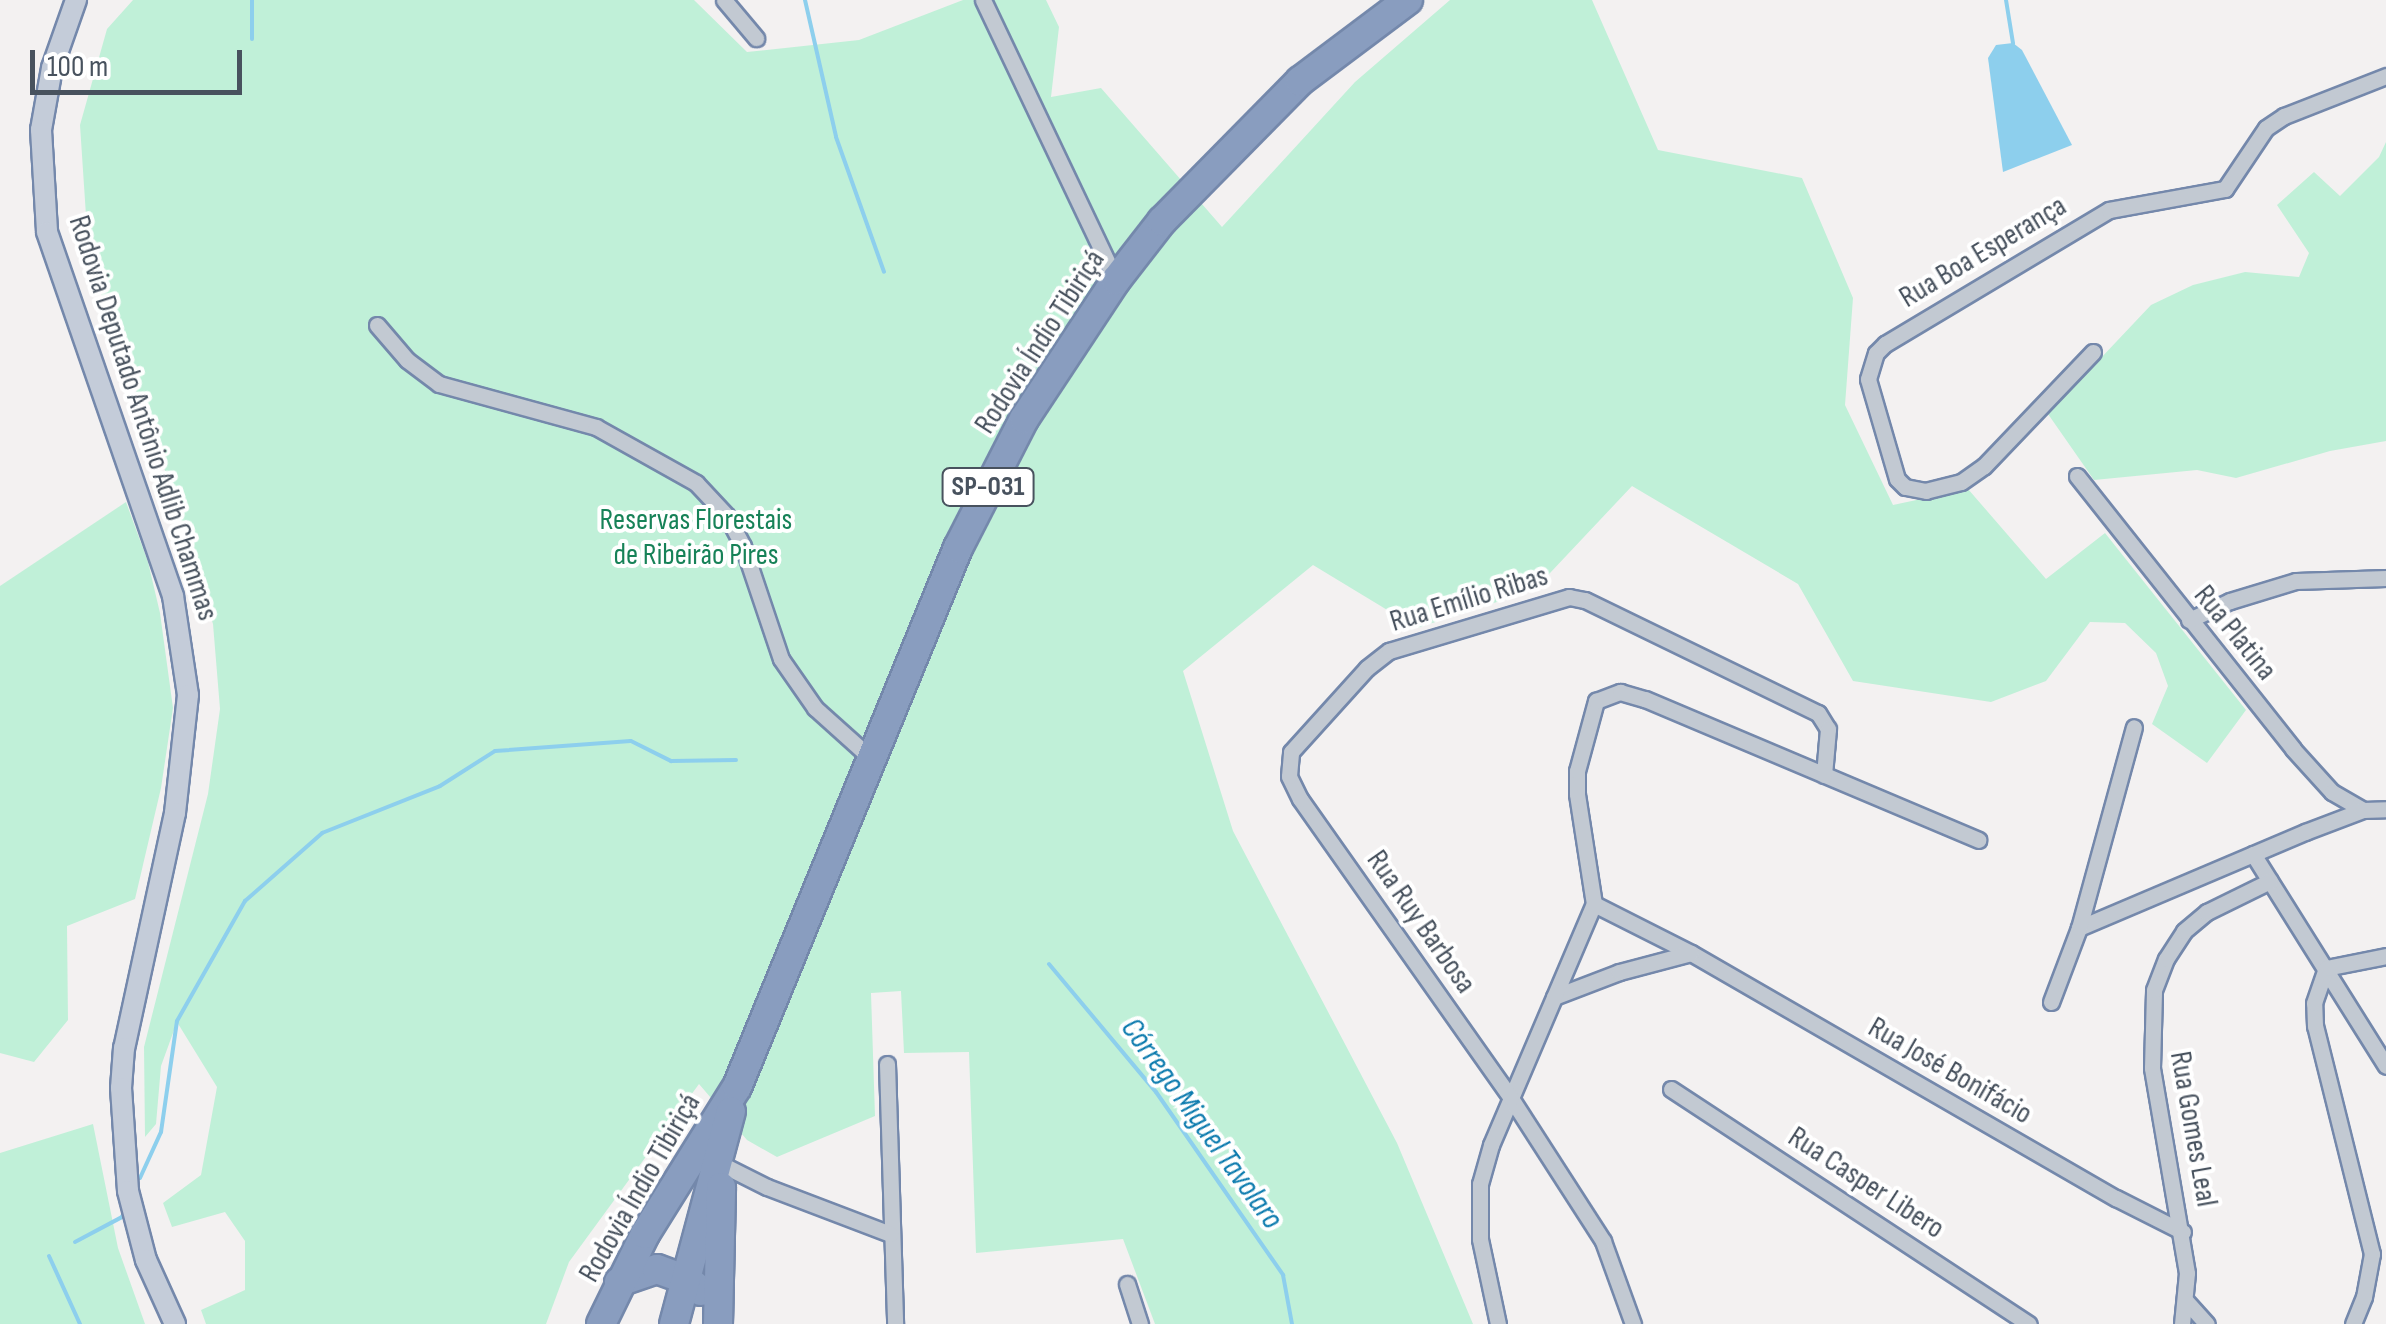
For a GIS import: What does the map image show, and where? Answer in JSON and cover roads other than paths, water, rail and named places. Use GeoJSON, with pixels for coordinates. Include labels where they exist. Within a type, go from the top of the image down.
{"type":"FeatureCollection","features":[{"type":"Feature","properties":{"kind":"highway","name":"Rodovia Índio Tibiriçá"},"geometry":{"type":"LineString","coordinates":[[602,1324],[619,1282],[737,1086],[985,492],[1024,419],[1116,280],[1213,166],[1300,81],[1408,0]]}},
{"type":"Feature","properties":{"kind":"highway","name":"Rodovia Índio Tibiriçá"},"geometry":{"type":"LineString","coordinates":[[676,1318],[737,1086]]}},
{"type":"Feature","properties":{"kind":"highway"},"geometry":{"type":"LineString","coordinates":[[717,1324],[726,1136]]}},
{"type":"Feature","properties":{"kind":"highway"},"geometry":{"type":"LineString","coordinates":[[656,1269],[673,1286],[676,1318]]}},
{"type":"Feature","properties":{"kind":"highway"},"geometry":{"type":"LineString","coordinates":[[619,1282],[656,1269],[688,1280],[702,1292],[717,1324]]}},
{"type":"Feature","properties":{"kind":"main road","name":"Rodovia Deputado Antônio Adlib Chammas"},"geometry":{"type":"LineString","coordinates":[[76,0],[52,68],[41,130],[47,232],[173,596],[186,676],[188,723],[174,813],[124,1048],[121,1102],[123,1159],[136,1226],[175,1324]]}},
{"type":"Feature","properties":{"kind":"street"},"geometry":{"type":"LineString","coordinates":[[724,0],[756,38]]}},
{"type":"Feature","properties":{"kind":"street"},"geometry":{"type":"LineString","coordinates":[[983,0],[1116,280]]}},
{"type":"Feature","properties":{"kind":"street","name":"Rua Boa Esperança"},"geometry":{"type":"LineString","coordinates":[[2093,352],[1984,466],[1961,482],[1926,491],[1905,488],[1891,469],[1870,396],[1870,364],[1885,344],[2092,218],[2126,206],[2225,189],[2266,128],[2284,116],[2386,76]]}},
{"type":"Feature","properties":{"kind":"street"},"geometry":{"type":"LineString","coordinates":[[377,325],[407,360],[438,384],[596,427],[696,483],[726,516],[743,546],[780,659],[815,708],[873,760]]}},
{"type":"Feature","properties":{"kind":"street","name":"Rua Platina"},"geometry":{"type":"LineString","coordinates":[[2077,476],[2313,771],[2332,792],[2363,810]]}},
{"type":"Feature","properties":{"kind":"street"},"geometry":{"type":"LineString","coordinates":[[2189,620],[2264,588],[2296,580],[2386,578]]}},
{"type":"Feature","properties":{"kind":"street","name":"Rua Emílio Ribas"},"geometry":{"type":"LineString","coordinates":[[1289,776],[1288,764],[1297,742],[1380,656],[1417,640],[1568,597],[1586,600],[1818,712],[1828,730],[1824,775]]}},
{"type":"Feature","properties":{"kind":"street"},"geometry":{"type":"LineString","coordinates":[[1498,1324],[1477,1204],[1491,1145],[1594,904],[1577,794],[1591,714],[1602,696],[1620,692],[1645,698],[1978,840]]}},
{"type":"Feature","properties":{"kind":"street"},"geometry":{"type":"LineString","coordinates":[[2050,1002],[2079,928],[2134,727]]}},
{"type":"Feature","properties":{"kind":"street","name":"Rua Ruy Barbosa"},"geometry":{"type":"LineString","coordinates":[[1289,776],[1511,1098],[1603,1241],[1633,1324]]}},
{"type":"Feature","properties":{"kind":"street"},"geometry":{"type":"LineString","coordinates":[[2079,928],[2363,810],[2386,808]]}},
{"type":"Feature","properties":{"kind":"street"},"geometry":{"type":"LineString","coordinates":[[2254,854],[2386,1066]]}},
{"type":"Feature","properties":{"kind":"street","name":"Rua Gomes Leal"},"geometry":{"type":"LineString","coordinates":[[2182,1324],[2186,1301],[2183,1232],[2152,1068],[2150,1028],[2154,990],[2166,958],[2184,931],[2207,912],[2270,881]]}},
{"type":"Feature","properties":{"kind":"street","name":"Rua José Bonifácio"},"geometry":{"type":"LineString","coordinates":[[1594,904],[1691,953],[2116,1198],[2183,1232]]}},
{"type":"Feature","properties":{"kind":"street"},"geometry":{"type":"LineString","coordinates":[[1554,997],[1619,972],[1691,953]]}},
{"type":"Feature","properties":{"kind":"street"},"geometry":{"type":"LineString","coordinates":[[2326,968],[2386,956]]}},
{"type":"Feature","properties":{"kind":"street"},"geometry":{"type":"LineString","coordinates":[[2326,968],[2317,986],[2315,1026],[2372,1254],[2364,1297],[2353,1324]]}},
{"type":"Feature","properties":{"kind":"street"},"geometry":{"type":"LineString","coordinates":[[886,1064],[895,1324]]}},
{"type":"Feature","properties":{"kind":"street","name":"Rua Casper Libero"},"geometry":{"type":"LineString","coordinates":[[1672,1089],[2030,1324]]}},
{"type":"Feature","properties":{"kind":"street"},"geometry":{"type":"LineString","coordinates":[[722,1177],[767,1188],[890,1234]]}},
{"type":"Feature","properties":{"kind":"street"},"geometry":{"type":"LineString","coordinates":[[1128,1284],[1140,1324]]}},
{"type":"Feature","properties":{"kind":"street"},"geometry":{"type":"LineString","coordinates":[[2186,1301],[2207,1324]]}},
{"type":"Feature","properties":{"kind":"water"},"geometry":{"type":"Polygon","coordinates":[[[2013,43],[2022,50],[2072,145],[2003,172],[1988,58],[1996,45],[2013,43]]]}},
{"type":"Feature","properties":{"kind":"waterway"},"geometry":{"type":"LineString","coordinates":[[252,0],[252,39]]}},
{"type":"Feature","properties":{"kind":"waterway"},"geometry":{"type":"LineString","coordinates":[[805,0],[836,137],[884,272]]}},
{"type":"Feature","properties":{"kind":"waterway"},"geometry":{"type":"LineString","coordinates":[[2006,0],[2013,43]]}},
{"type":"Feature","properties":{"kind":"waterway"},"geometry":{"type":"LineString","coordinates":[[140,1178],[161,1132],[177,1021],[245,901],[322,833],[440,786],[495,751],[631,741],[671,761],[736,760]]}},
{"type":"Feature","properties":{"kind":"waterway","name":"Córrego Miguel Tavolaro"},"geometry":{"type":"LineString","coordinates":[[1049,964],[1156,1092],[1283,1275],[1292,1324]]}},
{"type":"Feature","properties":{"kind":"waterway"},"geometry":{"type":"LineString","coordinates":[[75,1242],[122,1217],[125,1210]]}},
{"type":"Feature","properties":{"kind":"waterway"},"geometry":{"type":"LineString","coordinates":[[49,1256],[80,1324]]}},
{"type":"Feature","properties":{"kind":"park label","name":"Reservas Florestais de Ribeirão Pires"},"geometry":{"type":"Point","coordinates":[696,537]}}]}
